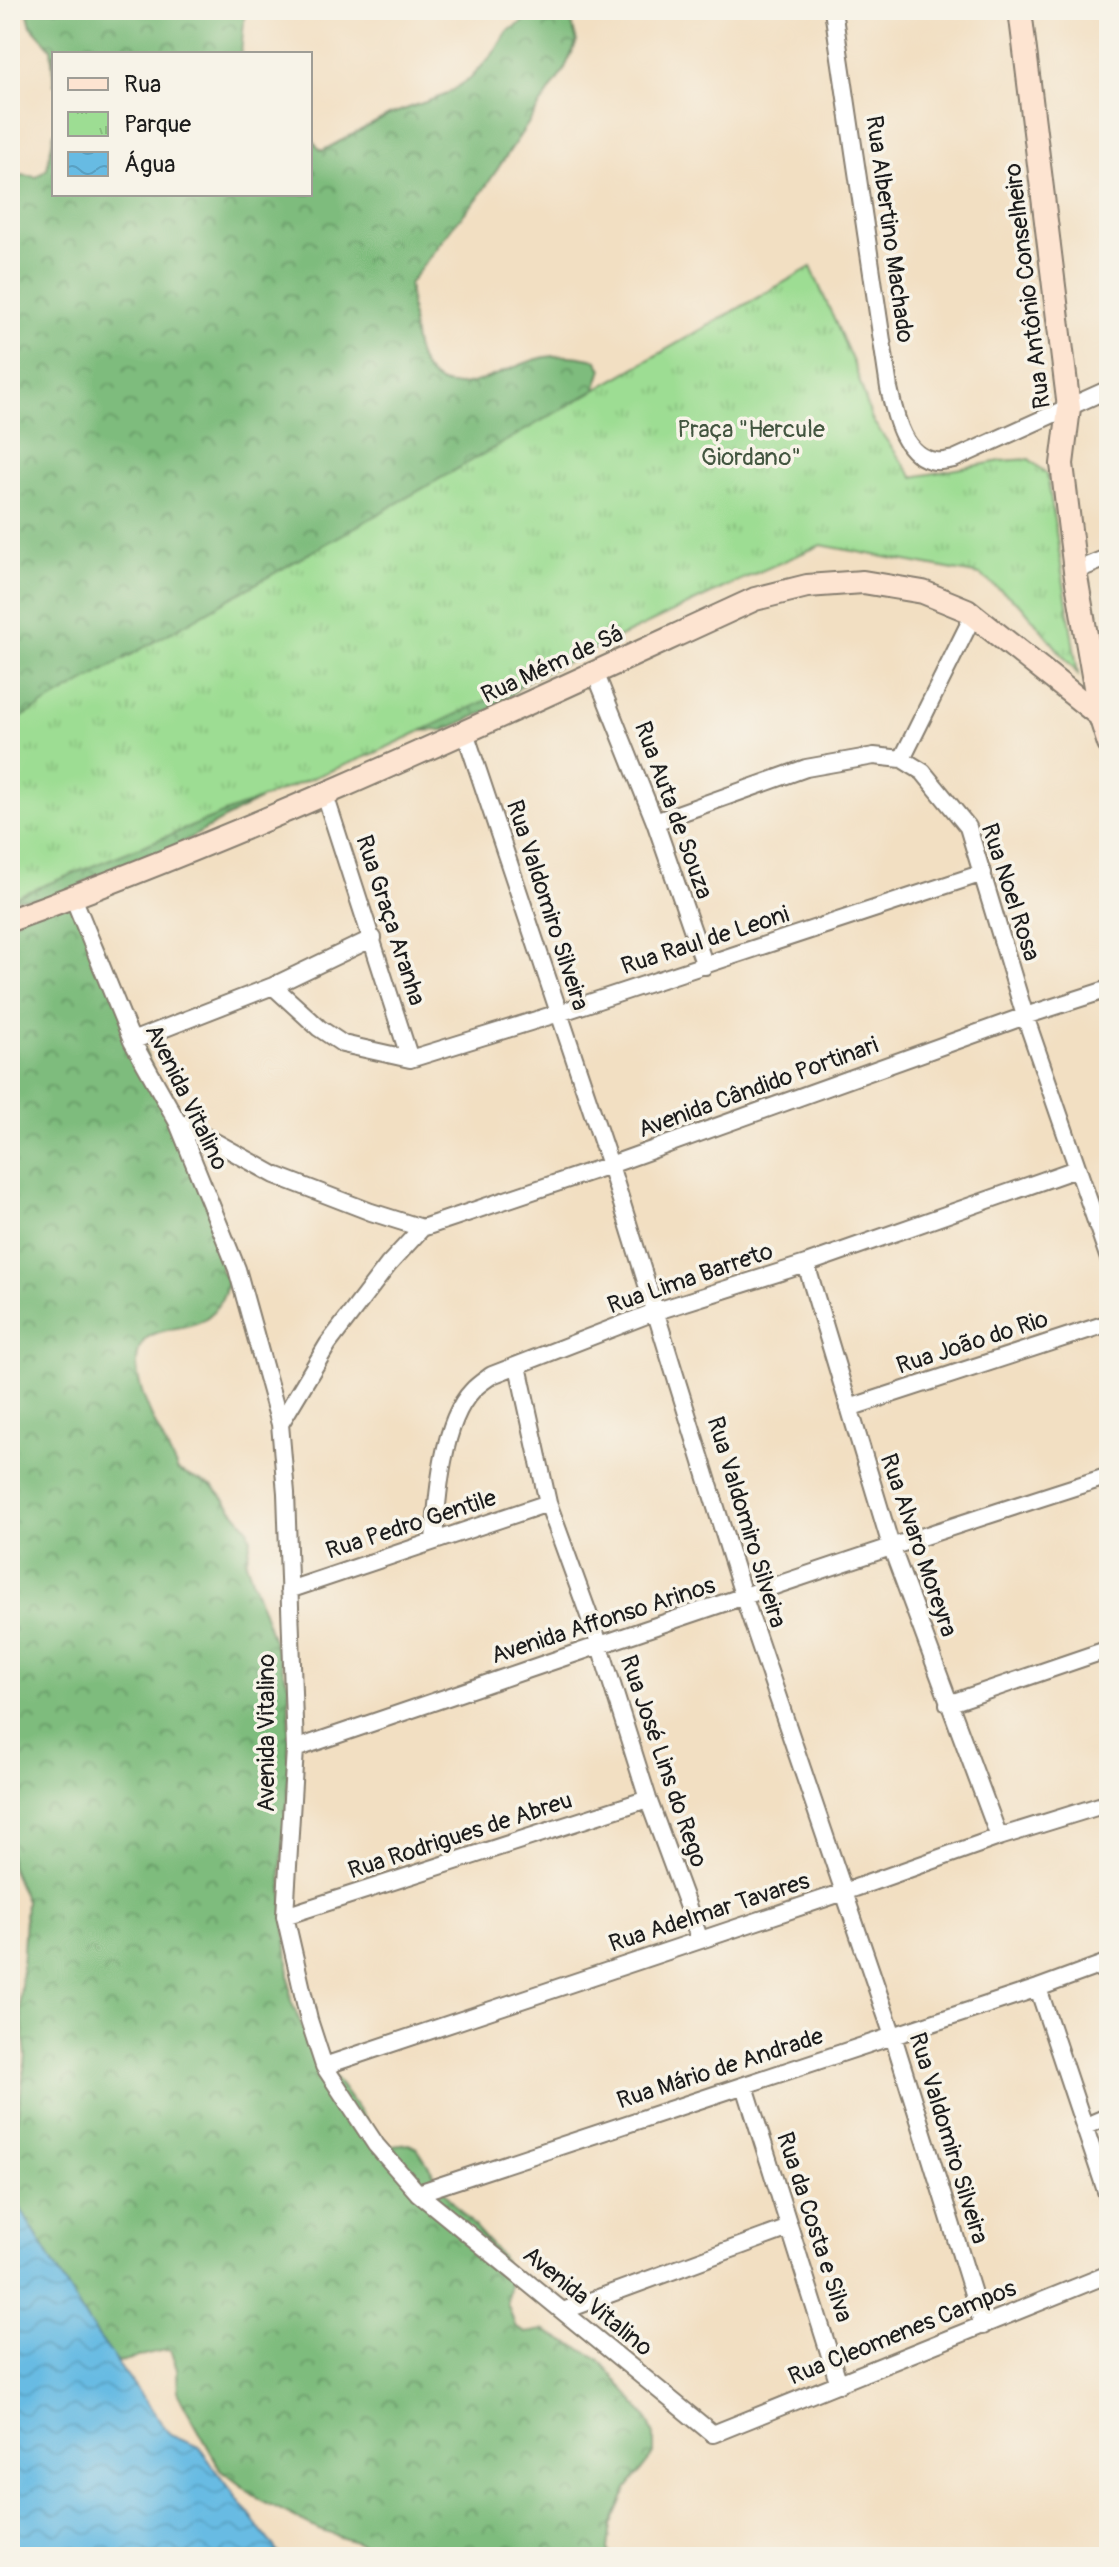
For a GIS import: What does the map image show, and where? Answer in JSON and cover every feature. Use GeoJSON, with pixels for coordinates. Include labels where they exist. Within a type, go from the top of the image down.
{"type":"FeatureCollection","features":[{"type":"Feature","properties":{"kind":"street","name":"Rua Albertino Machado"},"geometry":{"type":"LineString","coordinates":[[833,10],[889,388],[899,428],[914,450],[934,461],[954,459],[1069,408]]}},
{"type":"Feature","properties":{"kind":"street","name":"Rua Antônio Conselheiro"},"geometry":{"type":"LineString","coordinates":[[1020,10],[1069,408],[1062,464],[1075,571],[1100,716],[1109,744]]}},
{"type":"Feature","properties":{"kind":"street"},"geometry":{"type":"LineString","coordinates":[[1069,408],[1109,389]]}},
{"type":"Feature","properties":{"kind":"street"},"geometry":{"type":"LineString","coordinates":[[1075,571],[1109,557]]}},
{"type":"Feature","properties":{"kind":"street","name":"Rua Mém de Sá"},"geometry":{"type":"LineString","coordinates":[[10,920],[325,795],[755,599],[807,586],[863,582],[878,584],[923,592],[967,610],[1100,716]]}},
{"type":"Feature","properties":{"kind":"street"},"geometry":{"type":"LineString","coordinates":[[655,822],[806,768],[874,756],[902,759],[973,616]]}},
{"type":"Feature","properties":{"kind":"street","name":"Rua Auta de Souza"},"geometry":{"type":"LineString","coordinates":[[595,672],[655,822],[705,966]]}},
{"type":"Feature","properties":{"kind":"street","name":"Rua Valdomiro Silveira"},"geometry":{"type":"LineString","coordinates":[[465,732],[610,1165],[744,1598],[893,2036],[983,2326]]}},
{"type":"Feature","properties":{"kind":"street","name":"Rua Noel Rosa"},"geometry":{"type":"LineString","coordinates":[[902,759],[923,772],[968,827],[1025,1016],[1109,1259]]}},
{"type":"Feature","properties":{"kind":"street","name":"Rua Graça Aranha"},"geometry":{"type":"LineString","coordinates":[[325,795],[410,1059]]}},
{"type":"Feature","properties":{"kind":"street","name":"Rua Raul de Leoni"},"geometry":{"type":"LineString","coordinates":[[273,986],[319,1028],[343,1044],[410,1059],[705,966],[983,873]]}},
{"type":"Feature","properties":{"kind":"street","name":"Avenida Vitalino"},"geometry":{"type":"LineString","coordinates":[[73,897],[132,1041],[177,1121],[237,1269],[280,1424],[286,1493],[295,1749],[285,1916],[309,2020],[324,2066],[376,2145],[418,2193],[713,2434]]}},
{"type":"Feature","properties":{"kind":"street"},"geometry":{"type":"LineString","coordinates":[[132,1041],[273,986],[373,938]]}},
{"type":"Feature","properties":{"kind":"street","name":"Avenida Cândido Portinari"},"geometry":{"type":"LineString","coordinates":[[280,1424],[328,1344],[388,1265],[422,1228],[1109,989]]}},
{"type":"Feature","properties":{"kind":"street"},"geometry":{"type":"LineString","coordinates":[[177,1121],[275,1175],[422,1228]]}},
{"type":"Feature","properties":{"kind":"street","name":"Rua Lima Barreto"},"geometry":{"type":"LineString","coordinates":[[434,1541],[439,1473],[457,1415],[471,1392],[492,1375],[657,1311],[806,1264],[1076,1169]]}},
{"type":"Feature","properties":{"kind":"street","name":"Rua Alvaro Moreyra"},"geometry":{"type":"LineString","coordinates":[[806,1264],[891,1546],[999,1837]]}},
{"type":"Feature","properties":{"kind":"street","name":"Rua João do Rio"},"geometry":{"type":"LineString","coordinates":[[849,1408],[1109,1323]]}},
{"type":"Feature","properties":{"kind":"street","name":"Rua José Lins do Rego"},"geometry":{"type":"LineString","coordinates":[[518,1366],[548,1503],[600,1646],[648,1799],[700,1940]]}},
{"type":"Feature","properties":{"kind":"street","name":"Avenida Affonso Arinos"},"geometry":{"type":"LineString","coordinates":[[295,1749],[891,1546],[1109,1476]]}},
{"type":"Feature","properties":{"kind":"street","name":"Rua Pedro Gentile"},"geometry":{"type":"LineString","coordinates":[[289,1590],[548,1503]]}},
{"type":"Feature","properties":{"kind":"street"},"geometry":{"type":"LineString","coordinates":[[948,1704],[1109,1649]]}},
{"type":"Feature","properties":{"kind":"street","name":"Rua Rodrigues de Abreu"},"geometry":{"type":"LineString","coordinates":[[285,1916],[648,1799]]}},
{"type":"Feature","properties":{"kind":"street","name":"Rua Adelmar Tavares"},"geometry":{"type":"LineString","coordinates":[[324,2066],[999,1837],[1109,1803]]}},
{"type":"Feature","properties":{"kind":"street","name":"Rua Mário de Andrade"},"geometry":{"type":"LineString","coordinates":[[418,2193],[1109,1962]]}},
{"type":"Feature","properties":{"kind":"street"},"geometry":{"type":"LineString","coordinates":[[1038,1988],[1109,2200]]}},
{"type":"Feature","properties":{"kind":"street","name":"Rua da Costa e Silva"},"geometry":{"type":"LineString","coordinates":[[745,2086],[839,2384]]}},
{"type":"Feature","properties":{"kind":"street"},"geometry":{"type":"LineString","coordinates":[[1086,2126],[1109,2116]]}},
{"type":"Feature","properties":{"kind":"street"},"geometry":{"type":"LineString","coordinates":[[563,2311],[789,2228]]}},
{"type":"Feature","properties":{"kind":"street","name":"Rua Cleomenes Campos"},"geometry":{"type":"LineString","coordinates":[[713,2434],[1109,2274]]}},
{"type":"Feature","properties":{"kind":"green space"},"geometry":{"type":"Polygon","coordinates":[[[27,10],[245,10],[241,52],[52,52],[52,61],[51,48],[31,26],[27,10]]]}},
{"type":"Feature","properties":{"kind":"green space"},"geometry":{"type":"Polygon","coordinates":[[[569,13],[577,42],[564,70],[478,198],[409,284],[412,322],[420,359],[430,376],[443,384],[477,382],[530,361],[552,356],[596,360],[602,369],[594,394],[557,657],[495,708],[445,730],[410,731],[264,797],[156,857],[110,870],[83,882],[79,890],[227,1252],[220,1269],[228,1281],[216,1309],[201,1321],[150,1336],[138,1352],[137,1366],[147,1406],[178,1471],[214,1487],[248,1528],[251,1540],[246,1562],[289,1687],[288,1805],[281,1871],[291,2001],[308,2040],[385,2147],[409,2144],[417,2148],[450,2199],[501,2256],[510,2277],[507,2303],[516,2328],[526,2333],[543,2330],[598,2358],[646,2416],[654,2435],[654,2454],[627,2489],[611,2526],[608,2550],[611,2557],[371,2557],[367,2546],[319,2530],[261,2501],[221,2470],[178,2394],[177,2369],[170,2350],[113,2362],[10,2260],[10,2137],[16,2125],[26,2056],[20,2001],[26,1901],[10,1865],[10,927],[39,898],[10,899],[10,194],[21,175],[37,177],[47,169],[52,143],[52,196],[312,196],[312,134],[322,151],[389,115],[445,95],[471,78],[508,31],[534,15],[569,13]]]}},
{"type":"Feature","properties":{"kind":"green space","name":"Praça \"Hercule Giordano\""},"geometry":{"type":"Polygon","coordinates":[[[811,267],[855,367],[872,420],[913,477],[1029,459],[1047,474],[1078,674],[1022,606],[980,575],[821,545],[375,753],[10,899],[10,724],[811,267]]]}},
{"type":"Feature","properties":{"kind":"water"},"geometry":{"type":"Polygon","coordinates":[[[10,1971],[16,2001],[12,2194],[88,2322],[170,2435],[199,2447],[281,2557],[10,2557],[10,1971]]]}}]}
